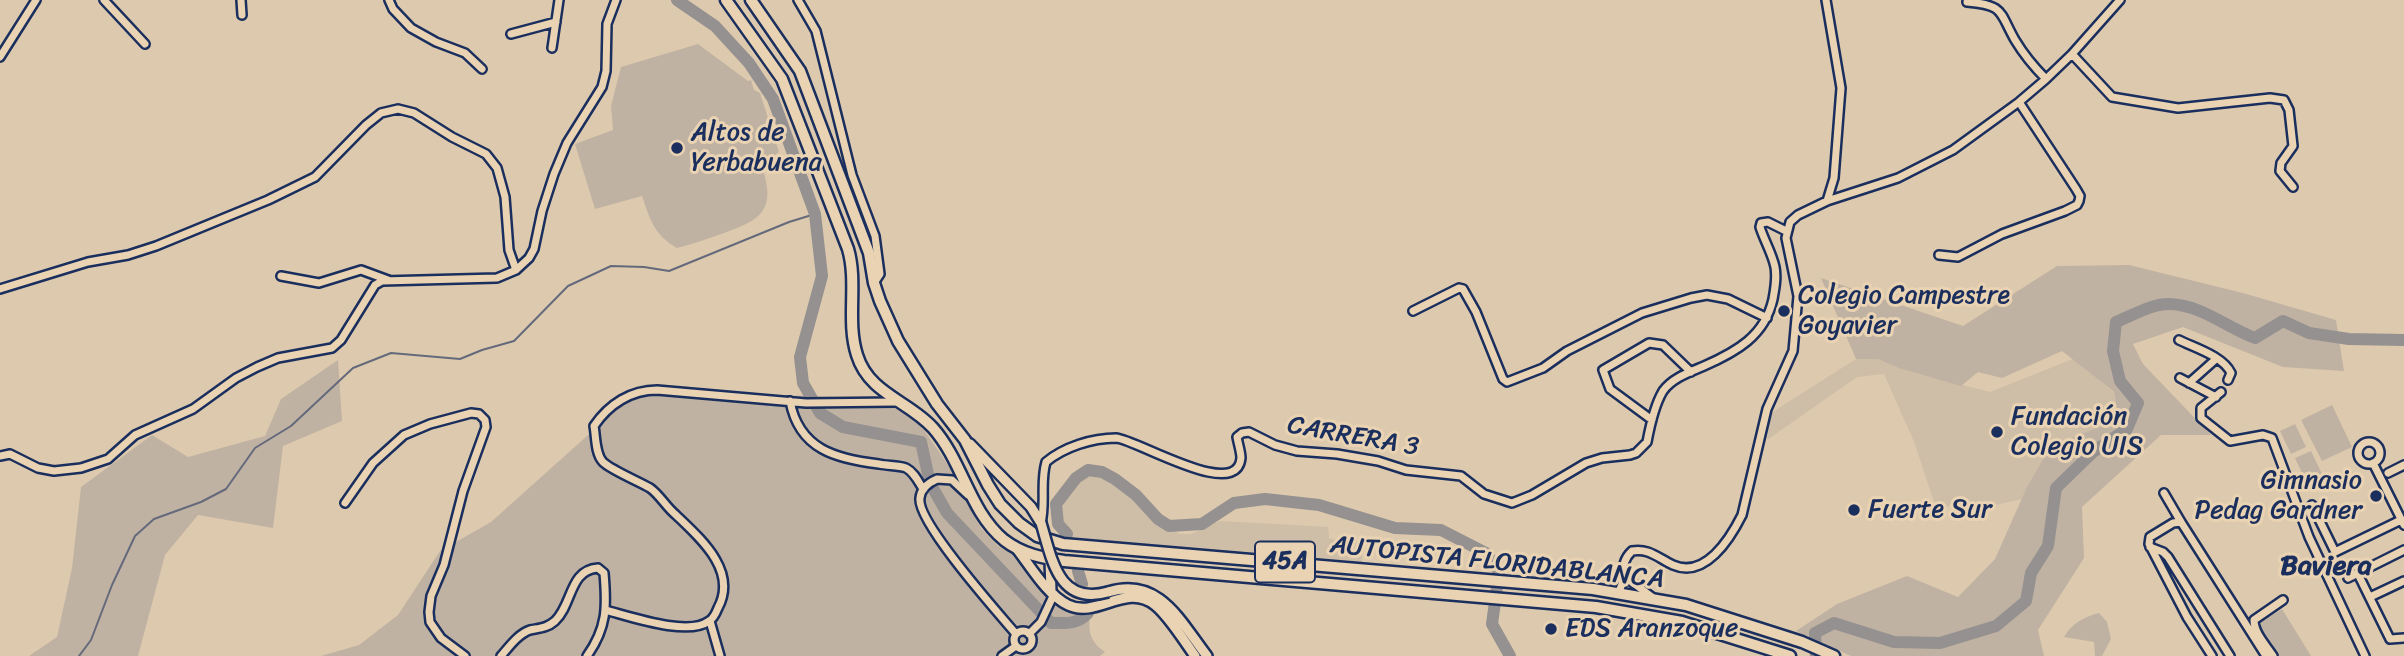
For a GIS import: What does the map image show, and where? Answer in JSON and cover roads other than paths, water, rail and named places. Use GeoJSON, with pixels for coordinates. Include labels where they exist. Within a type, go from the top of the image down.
{"type":"FeatureCollection","features":[{"type":"Feature","properties":{"kind":"highway","name":"45A"},"geometry":{"type":"LineString","coordinates":[[726,0],[782,79],[850,257],[856,354],[870,380],[923,418],[939,434],[962,471],[975,504],[993,530],[1017,549],[1050,559]]}},
{"type":"Feature","properties":{"kind":"highway","name":"45A"},"geometry":{"type":"LineString","coordinates":[[751,0],[800,71],[869,253],[874,283],[898,341],[937,404],[965,440]]}},
{"type":"Feature","properties":{"kind":"highway","name":"AUTOPISTA FLORIDABLANCA"},"geometry":{"type":"LineString","coordinates":[[965,440],[988,485],[1010,515],[1037,536],[1063,544],[1486,579],[1617,593],[1686,605],[1801,642],[1832,655]]}},
{"type":"Feature","properties":{"kind":"highway","name":"AUTOPISTA FLORIDABLANCA"},"geometry":{"type":"LineString","coordinates":[[1050,559],[1596,607],[1682,622],[1790,656]]}},
{"type":"Feature","properties":{"kind":"main road"},"geometry":{"type":"LineString","coordinates":[[965,440],[1031,507],[1041,523],[1057,573],[1065,584],[1083,594],[1098,594],[1126,587],[1142,589],[1163,600],[1207,656]]}},
{"type":"Feature","properties":{"kind":"main road"},"geometry":{"type":"LineString","coordinates":[[1017,549],[1062,602],[1078,609],[1104,604],[1142,589]]}},
{"type":"Feature","properties":{"kind":"main road"},"geometry":{"type":"LineString","coordinates":[[1050,559],[1054,594]]}},
{"type":"Feature","properties":{"kind":"main road"},"geometry":{"type":"LineString","coordinates":[[1116,598],[1138,598],[1156,606],[1195,656]]}},
{"type":"Feature","properties":{"kind":"street"},"geometry":{"type":"LineString","coordinates":[[0,57],[36,0]]}},
{"type":"Feature","properties":{"kind":"street"},"geometry":{"type":"LineString","coordinates":[[104,0],[145,44]]}},
{"type":"Feature","properties":{"kind":"street"},"geometry":{"type":"LineString","coordinates":[[241,0],[242,15]]}},
{"type":"Feature","properties":{"kind":"street"},"geometry":{"type":"LineString","coordinates":[[389,0],[393,9],[411,28],[436,42],[465,53],[482,69]]}},
{"type":"Feature","properties":{"kind":"street"},"geometry":{"type":"LineString","coordinates":[[552,48],[559,0]]}},
{"type":"Feature","properties":{"kind":"street"},"geometry":{"type":"LineString","coordinates":[[0,456],[10,454],[38,468],[54,471],[81,468],[108,459],[135,435],[193,409],[257,367],[291,355],[331,348],[341,340],[375,285],[389,281],[497,278],[516,271],[534,249],[542,211],[567,143],[602,87],[606,71],[607,24],[616,0]]}},
{"type":"Feature","properties":{"kind":"street"},"geometry":{"type":"LineString","coordinates":[[798,0],[816,31],[852,175],[875,236],[880,274],[874,283]]}},
{"type":"Feature","properties":{"kind":"street"},"geometry":{"type":"LineString","coordinates":[[1826,0],[1841,88],[1834,178],[1827,201]]}},
{"type":"Feature","properties":{"kind":"street"},"geometry":{"type":"LineString","coordinates":[[1617,593],[1623,584],[1625,557],[1632,551],[1641,549],[1681,567],[1700,565],[1717,551],[1737,526],[1742,515],[1767,408],[1793,351],[1798,296],[1786,231],[1790,222],[1798,215],[1827,201],[1870,189],[1953,150],[2020,102],[2046,79],[2120,0]]}},
{"type":"Feature","properties":{"kind":"street"},"geometry":{"type":"LineString","coordinates":[[1967,2],[1994,8],[2004,15],[2022,51],[2046,79]]}},
{"type":"Feature","properties":{"kind":"street"},"geometry":{"type":"LineString","coordinates":[[511,34],[556,22]]}},
{"type":"Feature","properties":{"kind":"street"},"geometry":{"type":"LineString","coordinates":[[2072,54],[2112,97],[2178,108],[2270,98],[2284,100],[2289,110],[2293,146],[2281,163],[2280,171],[2293,187]]}},
{"type":"Feature","properties":{"kind":"street"},"geometry":{"type":"LineString","coordinates":[[1939,256],[1958,257],[2002,234],[2077,205],[2080,195],[2020,102]]}},
{"type":"Feature","properties":{"kind":"street"},"geometry":{"type":"LineString","coordinates":[[0,289],[88,262],[128,256],[268,200],[315,177],[366,125],[382,113],[398,109],[414,113],[486,154],[496,168],[505,197],[509,250],[516,271]]}},
{"type":"Feature","properties":{"kind":"street"},"geometry":{"type":"LineString","coordinates":[[1652,420],[1610,388],[1603,370],[1649,343],[1663,345],[1691,372],[1745,344],[1767,318],[1776,278],[1775,267],[1759,227],[1761,223],[1768,222],[1786,231]]}},
{"type":"Feature","properties":{"kind":"street"},"geometry":{"type":"LineString","coordinates":[[281,276],[319,284],[361,270],[389,281]]}},
{"type":"Feature","properties":{"kind":"street"},"geometry":{"type":"LineString","coordinates":[[1413,311],[1459,288],[1463,289],[1476,312],[1503,379],[1507,382],[1543,368],[1567,351],[1642,313],[1700,296],[1728,299],[1767,318]]}},
{"type":"Feature","properties":{"kind":"street"},"geometry":{"type":"LineString","coordinates":[[2179,340],[2228,367],[2231,373],[2228,380]]}},
{"type":"Feature","properties":{"kind":"street"},"geometry":{"type":"LineString","coordinates":[[2189,383],[2216,359]]}},
{"type":"Feature","properties":{"kind":"street","name":"CARRERA 3"},"geometry":{"type":"LineString","coordinates":[[1041,523],[1045,507],[1043,473],[1046,462],[1067,449],[1091,441],[1116,438],[1217,475],[1236,468],[1241,459],[1237,437],[1249,432],[1275,445],[1297,451],[1378,461],[1406,470],[1461,475],[1484,494],[1511,503],[1532,495],[1596,459],[1636,453],[1647,442],[1662,393],[1676,380],[1691,372]]}},
{"type":"Feature","properties":{"kind":"street"},"geometry":{"type":"LineString","coordinates":[[2180,378],[2218,394],[2201,408],[2201,418],[2231,442],[2263,435],[2272,439],[2309,537],[2365,656]]}},
{"type":"Feature","properties":{"kind":"street"},"geometry":{"type":"LineString","coordinates":[[605,610],[683,627],[696,627],[710,621],[724,598],[725,588],[723,574],[703,541],[652,490],[603,462],[594,426],[619,401],[642,390],[806,403],[896,401]]}},
{"type":"Feature","properties":{"kind":"street"},"geometry":{"type":"LineString","coordinates":[[790,401],[800,428],[824,451],[837,458],[903,467],[925,486]]}},
{"type":"Feature","properties":{"kind":"street"},"geometry":{"type":"LineString","coordinates":[[345,503],[373,463],[404,435],[430,424],[471,413],[479,414],[485,420],[486,427],[463,491],[444,565],[431,596],[429,612],[430,622],[441,638],[466,656]]}},
{"type":"Feature","properties":{"kind":"street"},"geometry":{"type":"LineString","coordinates":[[2312,505],[2335,552],[2403,522],[2373,463]]}},
{"type":"Feature","properties":{"kind":"street"},"geometry":{"type":"LineString","coordinates":[[2388,473],[2404,465]]}},
{"type":"Feature","properties":{"kind":"street"},"geometry":{"type":"LineString","coordinates":[[975,504],[959,484],[947,478],[937,478],[925,486],[919,498],[920,507],[930,526],[1016,634]]}},
{"type":"Feature","properties":{"kind":"street"},"geometry":{"type":"LineString","coordinates":[[2164,493],[2266,656]]}},
{"type":"Feature","properties":{"kind":"street"},"geometry":{"type":"LineString","coordinates":[[2180,522],[2173,523],[2150,537],[2150,547],[2212,656]]}},
{"type":"Feature","properties":{"kind":"street"},"geometry":{"type":"LineString","coordinates":[[2150,547],[2168,557],[2230,656]]}},
{"type":"Feature","properties":{"kind":"street"},"geometry":{"type":"LineString","coordinates":[[2348,578],[2404,550]]}},
{"type":"Feature","properties":{"kind":"street"},"geometry":{"type":"LineString","coordinates":[[501,656],[518,637],[529,631],[542,629],[556,620],[577,578],[591,569],[598,568],[604,573],[605,621],[600,638],[587,656]]}},
{"type":"Feature","properties":{"kind":"street"},"geometry":{"type":"LineString","coordinates":[[2358,574],[2390,639],[2404,638]]}},
{"type":"Feature","properties":{"kind":"street"},"geometry":{"type":"LineString","coordinates":[[1624,576],[1656,599]]}},
{"type":"Feature","properties":{"kind":"street"},"geometry":{"type":"LineString","coordinates":[[2370,597],[2404,581]]}},
{"type":"Feature","properties":{"kind":"street"},"geometry":{"type":"LineString","coordinates":[[1028,634],[1041,622],[1054,594]]}},
{"type":"Feature","properties":{"kind":"street"},"geometry":{"type":"LineString","coordinates":[[2273,656],[2253,625],[2254,620],[2283,600]]}},
{"type":"Feature","properties":{"kind":"street"},"geometry":{"type":"LineString","coordinates":[[2192,625],[2205,617]]}},
{"type":"Feature","properties":{"kind":"street"},"geometry":{"type":"LineString","coordinates":[[710,621],[720,656]]}},
{"type":"Feature","properties":{"kind":"street"},"geometry":{"type":"LineString","coordinates":[[1016,634],[1028,634]]}},
{"type":"Feature","properties":{"kind":"street"},"geometry":{"type":"LineString","coordinates":[[1016,634],[1014,640],[1020,649],[1029,647],[1031,642],[1028,634]]}},
{"type":"Feature","properties":{"kind":"street"},"geometry":{"type":"LineString","coordinates":[[1002,656],[1016,646]]}},
{"type":"Feature","properties":{"kind":"waterway"},"geometry":{"type":"LineString","coordinates":[[677,0],[715,26],[749,63],[773,99],[815,214],[822,276],[800,357],[803,383],[820,413],[843,427],[921,442],[930,483],[947,513],[1051,623],[1075,621],[1088,613]]}},
{"type":"Feature","properties":{"kind":"waterway"},"geometry":{"type":"LineString","coordinates":[[79,656],[91,640],[135,536],[154,519],[201,502],[226,489],[255,448],[291,426],[353,368],[391,353],[460,359],[514,341],[568,286],[611,266],[669,271],[815,214]]}},
{"type":"Feature","properties":{"kind":"waterway"},"geometry":{"type":"LineString","coordinates":[[1816,656],[1815,633],[1834,623],[1894,642],[1940,643],[1996,626],[2026,601],[2031,573],[2048,546],[2056,488],[2093,452],[2127,429],[2138,403],[2120,381],[2113,351],[2116,322],[2148,308],[2168,304],[2202,312],[2255,338],[2283,321],[2309,333],[2349,339],[2404,340]]}},
{"type":"Feature","properties":{"kind":"waterway"},"geometry":{"type":"LineString","coordinates":[[1067,534],[1058,524],[1056,504],[1076,478],[1088,470],[1102,472],[1115,479],[1169,526],[1202,524],[1234,503],[1265,499],[1319,505],[1395,528],[1441,530],[1486,553],[1499,572],[1492,624],[1510,656]]}},
{"type":"Feature","properties":{"kind":"waterway"},"geometry":{"type":"LineString","coordinates":[[1078,571],[1082,584]]}},
{"type":"Feature","properties":{"kind":"place","name":"Altos de Yerbabuena"},"geometry":{"type":"Point","coordinates":[677,148]}},
{"type":"Feature","properties":{"kind":"place","name":"Colegio Campestre Goyavier"},"geometry":{"type":"Point","coordinates":[1784,311]}},
{"type":"Feature","properties":{"kind":"place","name":"Fundación Colegio UIS"},"geometry":{"type":"Point","coordinates":[1997,432]}},
{"type":"Feature","properties":{"kind":"place","name":"Gimnasio Pedag Gardner"},"geometry":{"type":"Point","coordinates":[2376,496]}},
{"type":"Feature","properties":{"kind":"place","name":"Fuerte Sur"},"geometry":{"type":"Point","coordinates":[1854,510]}},
{"type":"Feature","properties":{"kind":"place","name":"EDS Aranzoque"},"geometry":{"type":"Point","coordinates":[1551,629]}},
{"type":"Feature","properties":{"kind":"district","name":"Baviera"},"geometry":{"type":"Point","coordinates":[2326,567]}}]}
